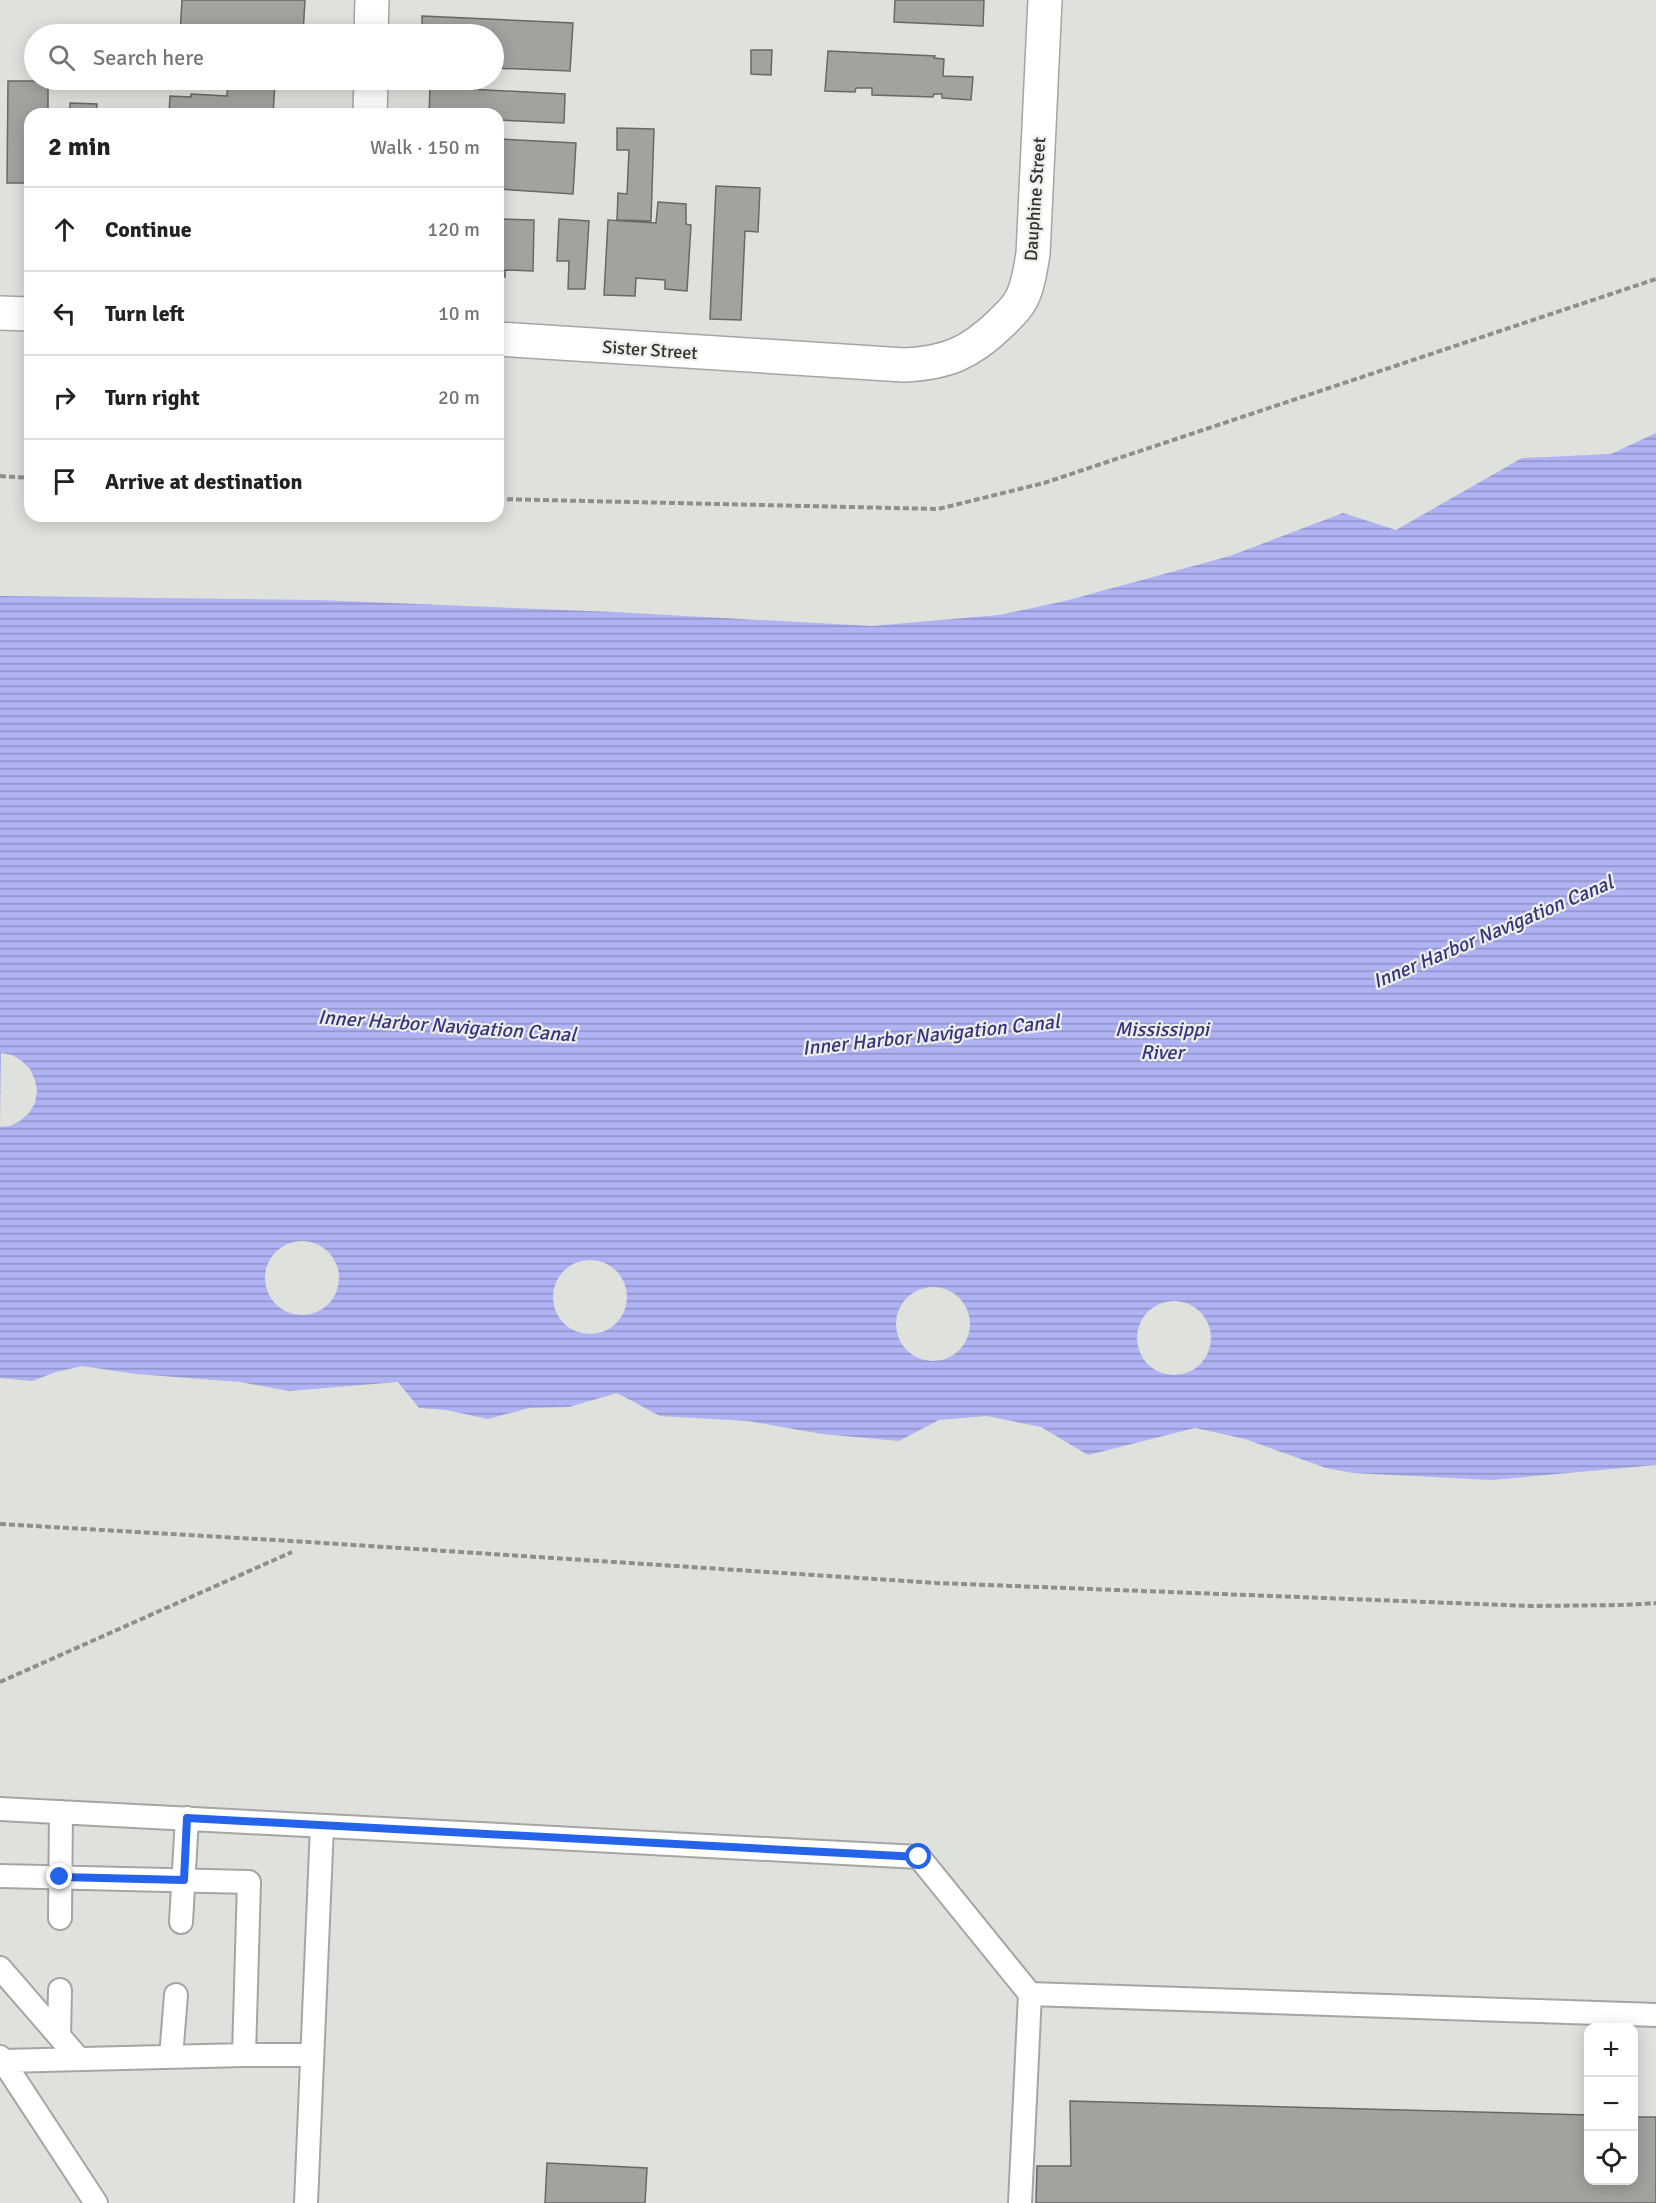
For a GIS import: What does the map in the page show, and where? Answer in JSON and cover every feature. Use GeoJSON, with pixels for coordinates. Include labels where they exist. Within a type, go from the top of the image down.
{"type":"FeatureCollection","features":[{"type":"Feature","properties":{"kind":"street"},"geometry":{"type":"LineString","coordinates":[[371,24],[372,0]]}},
{"type":"Feature","properties":{"kind":"street","name":"Dauphine Street"},"geometry":{"type":"LineString","coordinates":[[802,360],[904,365],[937,361],[967,351],[983,340],[1020,303],[1028,282],[1033,254],[1045,0]]}},
{"type":"Feature","properties":{"kind":"street"},"geometry":{"type":"LineString","coordinates":[[370,90],[370,108]]}},
{"type":"Feature","properties":{"kind":"street"},"geometry":{"type":"LineString","coordinates":[[0,313],[24,314]]}},
{"type":"Feature","properties":{"kind":"street","name":"Sister Street"},"geometry":{"type":"LineString","coordinates":[[504,339],[802,360]]}},
{"type":"Feature","properties":{"kind":"lane"},"geometry":{"type":"LineString","coordinates":[[0,1809],[919,1857],[1030,1994],[1020,2203]]}},
{"type":"Feature","properties":{"kind":"lane"},"geometry":{"type":"LineString","coordinates":[[60,1918],[61,1812]]}},
{"type":"Feature","properties":{"kind":"lane"},"geometry":{"type":"LineString","coordinates":[[181,1922],[187,1818]]}},
{"type":"Feature","properties":{"kind":"lane"},"geometry":{"type":"LineString","coordinates":[[306,2203],[322,1826]]}},
{"type":"Feature","properties":{"kind":"lane"},"geometry":{"type":"LineString","coordinates":[[0,1876],[249,1882],[243,2055]]}},
{"type":"Feature","properties":{"kind":"lane"},"geometry":{"type":"LineString","coordinates":[[0,1968],[22,2006],[59,2036],[79,2059]]}},
{"type":"Feature","properties":{"kind":"lane"},"geometry":{"type":"LineString","coordinates":[[59,2036],[60,1990]]}},
{"type":"Feature","properties":{"kind":"lane"},"geometry":{"type":"LineString","coordinates":[[1030,1994],[1656,2014]]}},
{"type":"Feature","properties":{"kind":"lane"},"geometry":{"type":"LineString","coordinates":[[171,2056],[176,1995]]}},
{"type":"Feature","properties":{"kind":"lane"},"geometry":{"type":"LineString","coordinates":[[2,2059],[312,2055]]}},
{"type":"Feature","properties":{"kind":"lane"},"geometry":{"type":"LineString","coordinates":[[2,2059],[96,2203]]}},
{"type":"Feature","properties":{"kind":"path"},"geometry":{"type":"LineString","coordinates":[[504,499],[938,509],[1055,480],[1656,279]]}},
{"type":"Feature","properties":{"kind":"path"},"geometry":{"type":"LineString","coordinates":[[0,476],[24,478]]}},
{"type":"Feature","properties":{"kind":"path"},"geometry":{"type":"LineString","coordinates":[[0,1524],[936,1583],[1531,1606],[1656,1603]]}},
{"type":"Feature","properties":{"kind":"path"},"geometry":{"type":"LineString","coordinates":[[0,1682],[292,1552]]}},
{"type":"Feature","properties":{"kind":"water","name":"Mississippi River"},"geometry":{"type":"Polygon","coordinates":[[[1656,355],[1656,1533],[0,1396],[0,546],[959,583],[1076,554],[1500,416],[1656,355]]]}},
{"type":"Feature","properties":{"kind":"pier"},"geometry":{"type":"Polygon","coordinates":[[[1656,352],[1656,433],[1611,454],[1522,458],[1396,530],[1343,513],[1230,556],[1065,601],[999,615],[872,626],[613,612],[318,600],[0,596],[0,543],[958,580],[1075,551],[1290,479],[1499,413],[1656,352]]]}},
{"type":"Feature","properties":{"kind":"pier"},"geometry":{"type":"Polygon","coordinates":[[[1,1053],[12,1055],[30,1069],[37,1091],[35,1103],[29,1113],[10,1126],[0,1127],[1,1053]]]}},
{"type":"Feature","properties":{"kind":"pier"},"geometry":{"type":"Polygon","coordinates":[[[302,1241],[316,1244],[328,1252],[336,1264],[339,1278],[336,1292],[328,1304],[316,1312],[302,1315],[288,1312],[276,1304],[268,1292],[265,1278],[268,1264],[276,1252],[288,1244],[302,1241]]]}},
{"type":"Feature","properties":{"kind":"pier"},"geometry":{"type":"Polygon","coordinates":[[[590,1260],[604,1263],[616,1271],[624,1283],[627,1297],[624,1311],[616,1323],[604,1331],[590,1334],[576,1331],[564,1323],[556,1311],[553,1297],[556,1283],[564,1271],[576,1263],[590,1260]]]}},
{"type":"Feature","properties":{"kind":"pier"},"geometry":{"type":"Polygon","coordinates":[[[933,1287],[947,1290],[959,1298],[967,1310],[970,1324],[967,1338],[959,1350],[947,1358],[933,1361],[919,1358],[907,1350],[899,1338],[896,1324],[899,1310],[907,1298],[919,1290],[933,1287]]]}},
{"type":"Feature","properties":{"kind":"pier"},"geometry":{"type":"Polygon","coordinates":[[[1174,1301],[1188,1304],[1200,1312],[1208,1324],[1211,1338],[1208,1352],[1200,1364],[1188,1372],[1174,1375],[1160,1372],[1148,1364],[1140,1352],[1137,1338],[1140,1324],[1148,1312],[1160,1304],[1174,1301]]]}},
{"type":"Feature","properties":{"kind":"pier"},"geometry":{"type":"Polygon","coordinates":[[[82,1366],[136,1374],[240,1382],[289,1391],[398,1382],[419,1408],[446,1410],[488,1419],[529,1408],[569,1407],[617,1393],[660,1416],[748,1421],[822,1434],[899,1441],[939,1420],[987,1416],[1041,1427],[1088,1455],[1195,1428],[1245,1439],[1326,1468],[1353,1473],[1492,1480],[1656,1465],[1656,1536],[1373,1551],[204,1474],[33,1459],[30,1402],[0,1399],[0,1378],[32,1381],[82,1366]]]}},
{"type":"Feature","properties":{"kind":"building"},"geometry":{"type":"Polygon","coordinates":[[[182,0],[305,0],[304,24],[181,24],[182,0]]]}},
{"type":"Feature","properties":{"kind":"building"},"geometry":{"type":"Polygon","coordinates":[[[895,0],[984,0],[983,26],[894,22],[895,0]]]}},
{"type":"Feature","properties":{"kind":"building"},"geometry":{"type":"Polygon","coordinates":[[[422,16],[573,23],[570,71],[504,68],[504,24],[422,24],[422,16]]]}},
{"type":"Feature","properties":{"kind":"building"},"geometry":{"type":"Polygon","coordinates":[[[751,50],[772,50],[771,75],[751,74],[751,50]]]}},
{"type":"Feature","properties":{"kind":"building"},"geometry":{"type":"Polygon","coordinates":[[[828,51],[935,56],[934,58],[944,59],[943,76],[973,77],[971,100],[942,98],[942,94],[934,94],[933,97],[872,95],[872,88],[856,88],[855,92],[825,91],[828,51]]]}},
{"type":"Feature","properties":{"kind":"building"},"geometry":{"type":"Polygon","coordinates":[[[8,81],[24,81],[24,90],[48,90],[48,108],[24,108],[24,183],[7,183],[8,81]]]}},
{"type":"Feature","properties":{"kind":"building"},"geometry":{"type":"Polygon","coordinates":[[[227,90],[275,90],[273,108],[169,108],[170,96],[191,97],[191,94],[227,96],[227,90]]]}},
{"type":"Feature","properties":{"kind":"building"},"geometry":{"type":"Polygon","coordinates":[[[430,90],[565,94],[564,123],[504,120],[504,108],[429,108],[430,90]]]}},
{"type":"Feature","properties":{"kind":"building"},"geometry":{"type":"Polygon","coordinates":[[[70,103],[97,104],[97,108],[70,108],[70,103]]]}},
{"type":"Feature","properties":{"kind":"building"},"geometry":{"type":"Polygon","coordinates":[[[617,128],[654,129],[651,221],[617,220],[618,193],[627,194],[629,150],[617,150],[617,128]]]}},
{"type":"Feature","properties":{"kind":"building"},"geometry":{"type":"Polygon","coordinates":[[[504,139],[576,143],[573,194],[504,189],[504,139]]]}},
{"type":"Feature","properties":{"kind":"building"},"geometry":{"type":"Polygon","coordinates":[[[716,186],[760,188],[758,232],[745,231],[741,320],[710,319],[716,186]]]}},
{"type":"Feature","properties":{"kind":"building"},"geometry":{"type":"Polygon","coordinates":[[[658,202],[686,204],[686,224],[691,225],[687,291],[665,289],[665,280],[636,278],[635,296],[604,295],[608,220],[656,223],[658,202]]]}},
{"type":"Feature","properties":{"kind":"building"},"geometry":{"type":"Polygon","coordinates":[[[504,219],[534,220],[533,271],[505,270],[505,277],[504,219]]]}},
{"type":"Feature","properties":{"kind":"building"},"geometry":{"type":"Polygon","coordinates":[[[559,219],[589,221],[585,289],[568,289],[569,261],[557,261],[559,219]]]}},
{"type":"Feature","properties":{"kind":"building"},"geometry":{"type":"Polygon","coordinates":[[[1070,2101],[1584,2115],[1584,2185],[1638,2185],[1638,2117],[1656,2117],[1656,2203],[1036,2203],[1037,2166],[1071,2166],[1070,2101]]]}},
{"type":"Feature","properties":{"kind":"building"},"geometry":{"type":"Polygon","coordinates":[[[547,2163],[647,2168],[645,2203],[545,2203],[547,2163]]]}},
{"type":"Feature","properties":{"kind":"route"},"geometry":{"type":"LineString","coordinates":[[60,1877],[184,1880],[187,1818],[919,1857]]}},
{"type":"Feature","properties":{"kind":"water label","name":"Inner Harbor Navigation Canal"},"geometry":{"type":"Point","coordinates":[1493,932]}},
{"type":"Feature","properties":{"kind":"water label","name":"Inner Harbor Navigation Canal"},"geometry":{"type":"Point","coordinates":[447,1026]}},
{"type":"Feature","properties":{"kind":"water label","name":"Inner Harbor Navigation Canal"},"geometry":{"type":"Point","coordinates":[931,1035]}}]}
